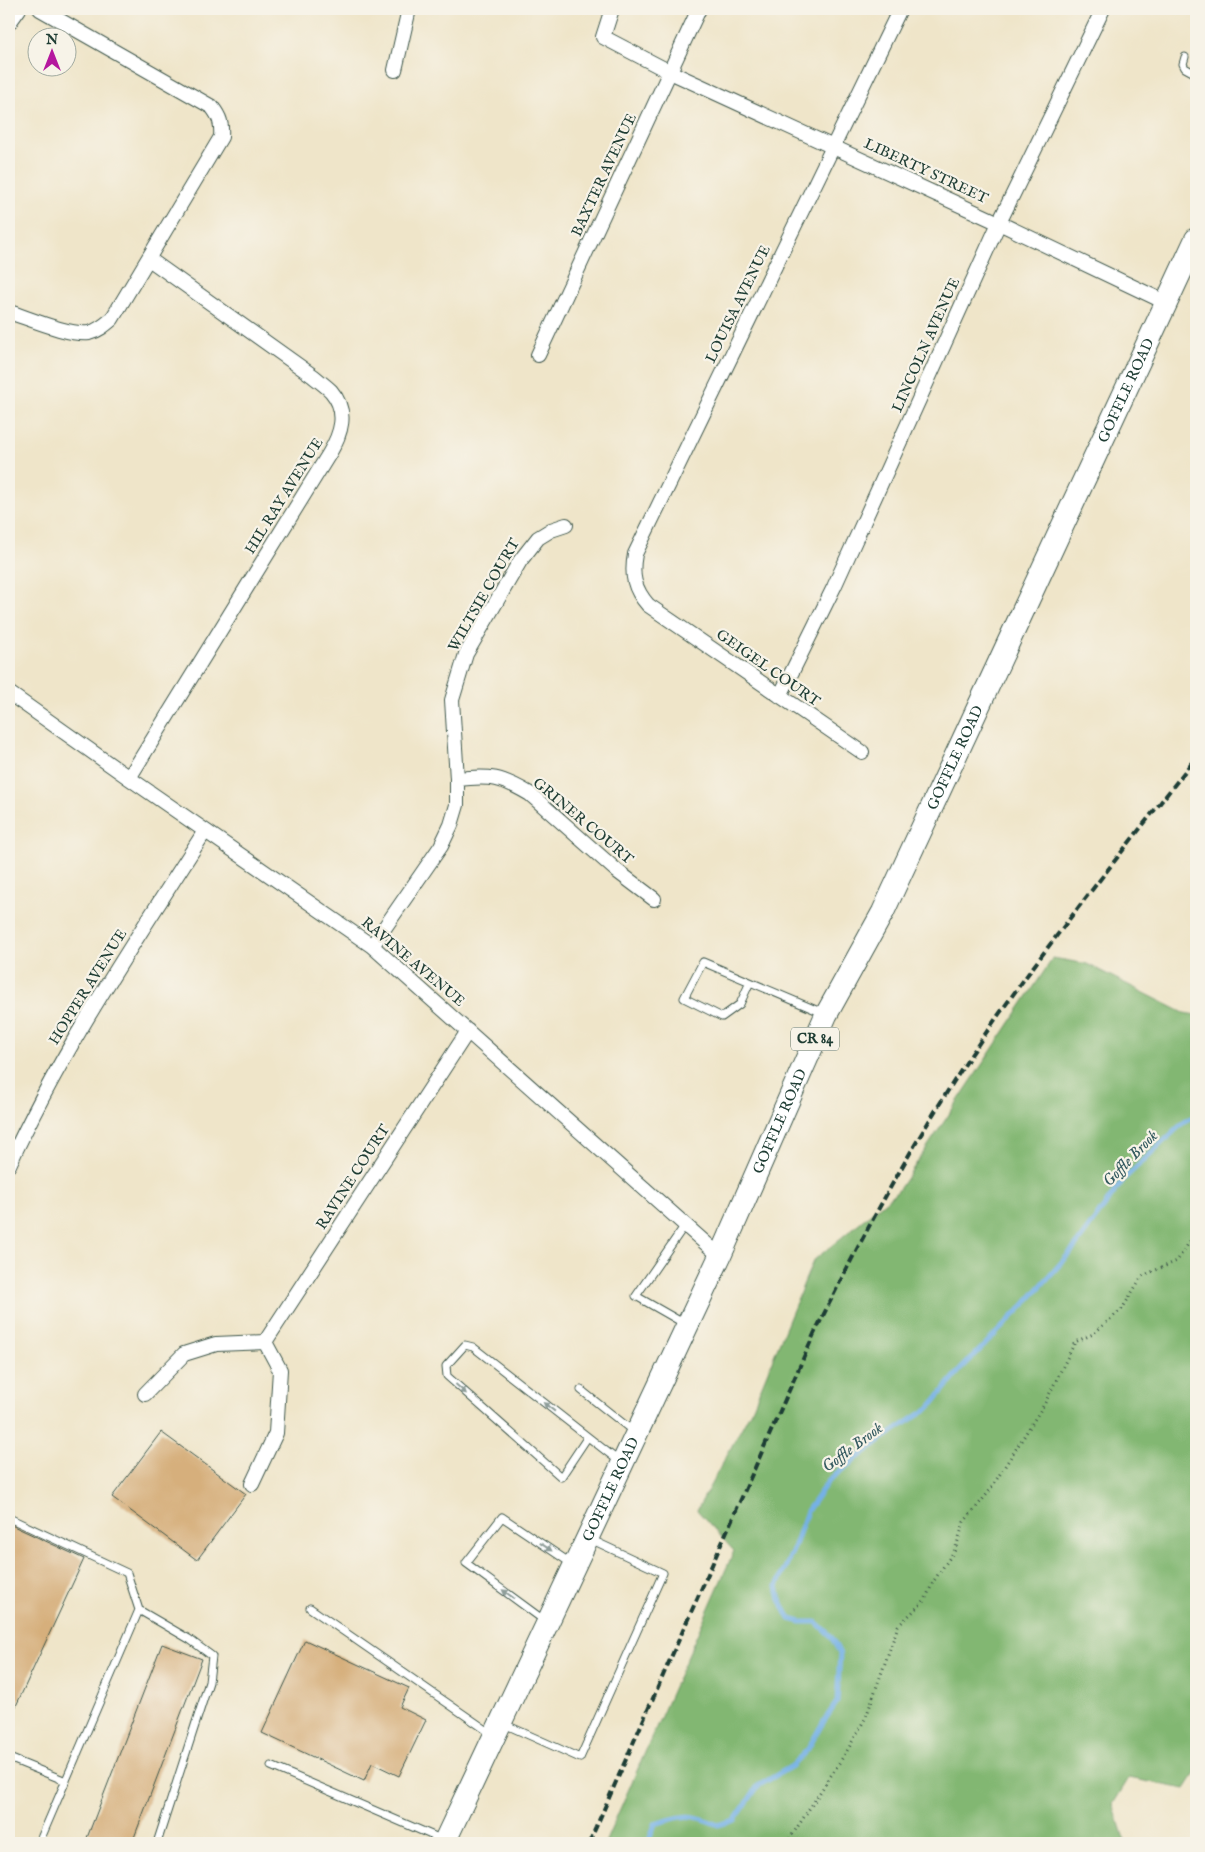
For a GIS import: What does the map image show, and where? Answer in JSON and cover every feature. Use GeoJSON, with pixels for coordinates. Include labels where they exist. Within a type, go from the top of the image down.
{"type":"FeatureCollection","features":[{"type":"Feature","properties":{"kind":"main road","name":"GOFFLE ROAD"},"geometry":{"type":"LineString","coordinates":[[444,1842],[720,1256],[826,1015],[883,912],[1196,239]]}},
{"type":"Feature","properties":{"kind":"street"},"geometry":{"type":"LineString","coordinates":[[9,23],[19,9]]}},
{"type":"Feature","properties":{"kind":"street"},"geometry":{"type":"LineString","coordinates":[[9,312],[77,334],[90,333],[103,327],[112,319],[221,137],[222,127],[219,116],[212,106],[40,9]]}},
{"type":"Feature","properties":{"kind":"street"},"geometry":{"type":"LineString","coordinates":[[395,70],[410,9]]}},
{"type":"Feature","properties":{"kind":"street","name":"LIBERTY STREET"},"geometry":{"type":"LineString","coordinates":[[612,9],[603,37],[670,72],[999,222],[1167,303]]}},
{"type":"Feature","properties":{"kind":"street","name":"BAXTER AVENUE"},"geometry":{"type":"LineString","coordinates":[[538,355],[699,9]]}},
{"type":"Feature","properties":{"kind":"street","name":"LOUISA AVENUE"},"geometry":{"type":"LineString","coordinates":[[656,610],[648,605],[640,595],[634,582],[632,568],[635,554],[900,9]]}},
{"type":"Feature","properties":{"kind":"street","name":"LINCOLN AVENUE"},"geometry":{"type":"LineString","coordinates":[[780,696],[838,578],[999,222],[1103,9]]}},
{"type":"Feature","properties":{"kind":"street","name":"HIL RAY AVENUE"},"geometry":{"type":"LineString","coordinates":[[129,778],[329,454],[338,438],[342,421],[340,406],[332,392],[313,376],[149,259]]}},
{"type":"Feature","properties":{"kind":"street","name":"WILTSIE COURT"},"geometry":{"type":"LineString","coordinates":[[372,946],[442,846],[452,825],[456,805],[457,778],[452,700],[466,654],[520,561],[538,538],[551,530],[566,525]]}},
{"type":"Feature","properties":{"kind":"street","name":"GEIGEL COURT"},"geometry":{"type":"LineString","coordinates":[[656,610],[862,752]]}},
{"type":"Feature","properties":{"kind":"street","name":"RAVINE AVENUE"},"geometry":{"type":"LineString","coordinates":[[9,693],[372,946],[720,1256]]}},
{"type":"Feature","properties":{"kind":"street","name":"GRINER COURT"},"geometry":{"type":"LineString","coordinates":[[457,778],[484,776],[496,778],[515,785],[530,794],[617,871],[654,899]]}},
{"type":"Feature","properties":{"kind":"street","name":"HOPPER AVENUE"},"geometry":{"type":"LineString","coordinates":[[9,1165],[24,1132],[61,1063],[205,831]]}},
{"type":"Feature","properties":{"kind":"street","name":"RAVINE COURT"},"geometry":{"type":"LineString","coordinates":[[265,1342],[468,1031]]}},
{"type":"Feature","properties":{"kind":"street"},"geometry":{"type":"LineString","coordinates":[[145,1394],[184,1354],[216,1344],[265,1342],[280,1370],[276,1432],[252,1484]]}},
{"type":"Feature","properties":{"kind":"lane"},"geometry":{"type":"LineString","coordinates":[[1185,57],[1183,64],[1185,68],[1196,74]]}},
{"type":"Feature","properties":{"kind":"lane"},"geometry":{"type":"LineString","coordinates":[[750,982],[740,1004],[722,1017],[684,998],[703,962],[750,982],[826,1015]]}},
{"type":"Feature","properties":{"kind":"lane"},"geometry":{"type":"LineString","coordinates":[[685,1225],[636,1296],[687,1325]]}},
{"type":"Feature","properties":{"kind":"lane"},"geometry":{"type":"LineString","coordinates":[[587,1438],[561,1477],[447,1376],[446,1366],[465,1346],[473,1347],[587,1438],[622,1463]]}},
{"type":"Feature","properties":{"kind":"lane"},"geometry":{"type":"LineString","coordinates":[[581,1390],[636,1434]]}},
{"type":"Feature","properties":{"kind":"lane"},"geometry":{"type":"LineString","coordinates":[[547,1622],[466,1563],[502,1517],[574,1565]]}},
{"type":"Feature","properties":{"kind":"lane"},"geometry":{"type":"LineString","coordinates":[[9,1518],[127,1573],[139,1610],[38,1843]]}},
{"type":"Feature","properties":{"kind":"lane"},"geometry":{"type":"LineString","coordinates":[[310,1608],[497,1729],[580,1758],[662,1573],[587,1538]]}},
{"type":"Feature","properties":{"kind":"lane"},"geometry":{"type":"LineString","coordinates":[[139,1610],[189,1639],[212,1656],[209,1682],[157,1843]]}},
{"type":"Feature","properties":{"kind":"lane"},"geometry":{"type":"LineString","coordinates":[[9,1758],[66,1781]]}},
{"type":"Feature","properties":{"kind":"lane"},"geometry":{"type":"LineString","coordinates":[[271,1766],[444,1842]]}},
{"type":"Feature","properties":{"kind":"path"},"geometry":{"type":"LineString","coordinates":[[787,1843],[866,1717],[898,1626],[925,1600],[933,1582],[955,1550],[964,1522],[988,1493],[1045,1403],[1075,1342],[1093,1334],[1122,1309],[1142,1276],[1177,1261],[1196,1232]]}},
{"type":"Feature","properties":{"kind":"green space"},"geometry":{"type":"Polygon","coordinates":[[[1053,958],[1087,964],[1184,1013],[1196,1015],[1196,1772],[1185,1789],[1129,1778],[1113,1804],[1125,1842],[1127,1843],[605,1843],[734,1551],[697,1510],[753,1407],[813,1261],[898,1191],[1053,958]]]}},
{"type":"Feature","properties":{"kind":"building"},"geometry":{"type":"Polygon","coordinates":[[[161,1432],[246,1494],[197,1560],[112,1497],[161,1432]]]}},
{"type":"Feature","properties":{"kind":"building"},"geometry":{"type":"Polygon","coordinates":[[[9,1524],[84,1559],[9,1721],[9,1524]]]}},
{"type":"Feature","properties":{"kind":"building"},"geometry":{"type":"Polygon","coordinates":[[[305,1640],[409,1688],[400,1707],[426,1720],[399,1776],[372,1763],[364,1781],[262,1733],[305,1640]]]}},
{"type":"Feature","properties":{"kind":"building"},"geometry":{"type":"Polygon","coordinates":[[[162,1644],[202,1659],[132,1843],[85,1843],[162,1644]]]}},
{"type":"Feature","properties":{"kind":"waterway","name":"Goffle Brook"},"geometry":{"type":"LineString","coordinates":[[648,1843],[655,1824],[680,1817],[700,1818],[718,1825],[735,1820],[758,1786],[792,1766],[808,1749],[837,1702],[840,1654],[831,1636],[816,1622],[801,1622],[790,1619],[780,1600],[777,1586],[794,1548],[807,1511],[829,1480],[882,1439],[929,1408],[961,1369],[1025,1304],[1075,1247],[1124,1179],[1186,1120],[1196,1116]]}},
{"type":"Feature","properties":{"kind":"railway"},"geometry":{"type":"LineString","coordinates":[[589,1843],[814,1334],[851,1261],[910,1153],[953,1083],[1001,1011],[1055,938],[1196,757]]}}]}
